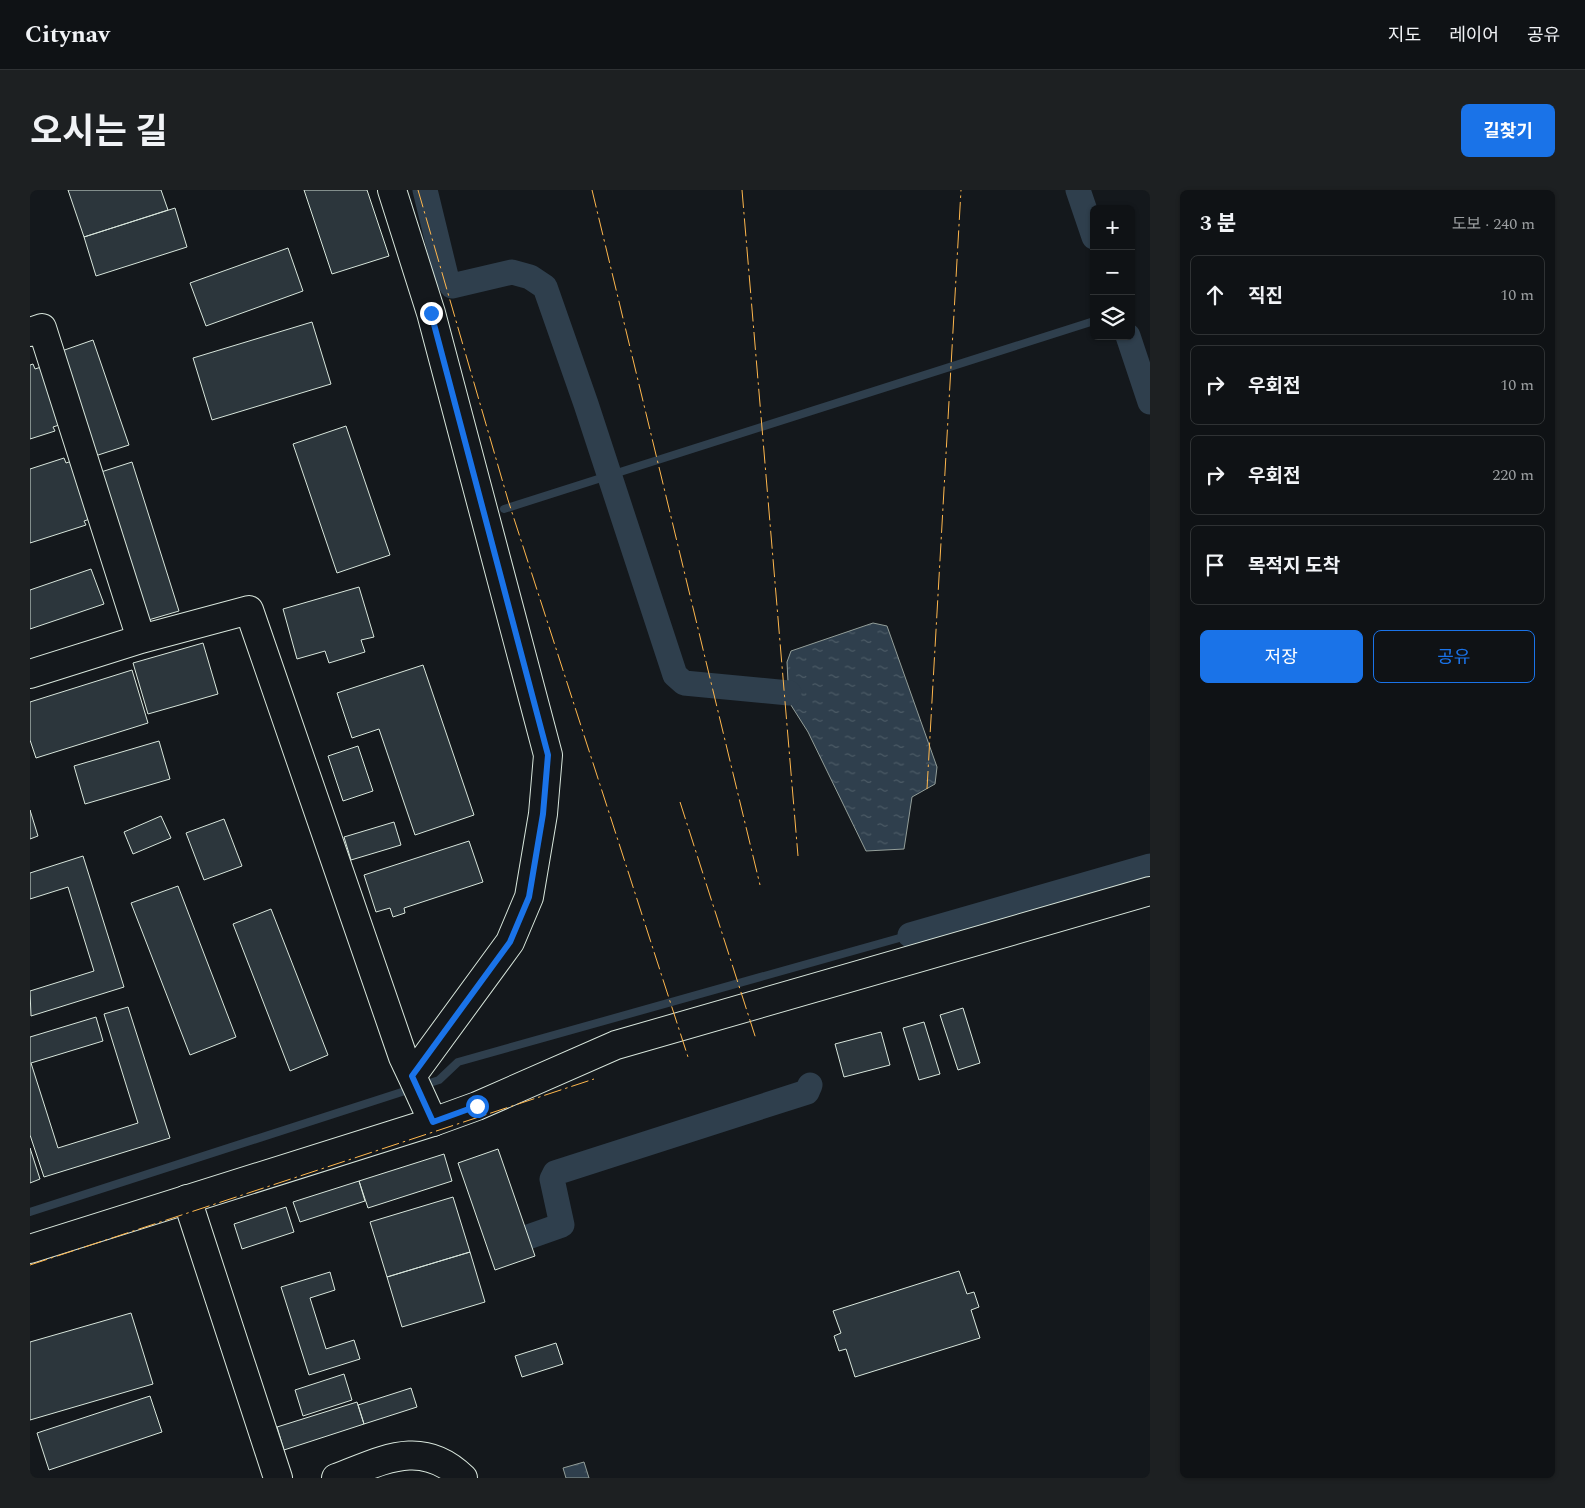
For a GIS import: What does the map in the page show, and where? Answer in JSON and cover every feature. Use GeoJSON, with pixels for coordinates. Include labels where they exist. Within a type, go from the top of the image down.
{"type":"FeatureCollection","features":[{"type":"Feature","properties":{"kind":"main road"},"geometry":{"type":"LineString","coordinates":[[392,190],[434,322],[548,755],[543,814],[529,897],[510,942],[421,1096]]}},
{"type":"Feature","properties":{"kind":"main road"},"geometry":{"type":"LineString","coordinates":[[30,332],[42,328],[141,639]]}},
{"type":"Feature","properties":{"kind":"main road"},"geometry":{"type":"LineString","coordinates":[[30,674],[141,639],[249,610],[404,1057],[421,1096]]}},
{"type":"Feature","properties":{"kind":"main road"},"geometry":{"type":"LineString","coordinates":[[30,1249],[187,1199],[421,1096],[477,1106],[616,1045],[1150,891]]}},
{"type":"Feature","properties":{"kind":"main road"},"geometry":{"type":"LineString","coordinates":[[187,1199],[278,1478]]}},
{"type":"Feature","properties":{"kind":"main road"},"geometry":{"type":"LineString","coordinates":[[336,1478],[400,1455],[425,1456],[450,1466],[463,1478]]}},
{"type":"Feature","properties":{"kind":"water"},"geometry":{"type":"Polygon","coordinates":[[[873,623],[887,626],[937,767],[935,784],[912,797],[904,849],[866,851],[808,732],[789,702],[787,662],[791,651],[873,623]]]}},
{"type":"Feature","properties":{"kind":"water"},"geometry":{"type":"Polygon","coordinates":[[[584,1462],[589,1478],[566,1478],[563,1468],[584,1462]]]}},
{"type":"Feature","properties":{"kind":"building"},"geometry":{"type":"Polygon","coordinates":[[[68,190],[161,190],[168,210],[84,237],[68,190]]]}},
{"type":"Feature","properties":{"kind":"building"},"geometry":{"type":"Polygon","coordinates":[[[304,190],[367,190],[389,256],[332,274],[304,190]]]}},
{"type":"Feature","properties":{"kind":"building"},"geometry":{"type":"Polygon","coordinates":[[[175,208],[187,247],[96,276],[84,237],[175,208]]]}},
{"type":"Feature","properties":{"kind":"building"},"geometry":{"type":"Polygon","coordinates":[[[288,248],[303,291],[206,326],[190,283],[288,248]]]}},
{"type":"Feature","properties":{"kind":"building"},"geometry":{"type":"Polygon","coordinates":[[[312,322],[331,384],[212,420],[193,358],[312,322]]]}},
{"type":"Feature","properties":{"kind":"building"},"geometry":{"type":"Polygon","coordinates":[[[93,340],[129,445],[92,457],[56,353],[93,340]]]}},
{"type":"Feature","properties":{"kind":"building"},"geometry":{"type":"Polygon","coordinates":[[[33,364],[35,369],[41,367],[59,425],[53,427],[55,431],[30,439],[30,365],[33,364]]]}},
{"type":"Feature","properties":{"kind":"building"},"geometry":{"type":"Polygon","coordinates":[[[346,426],[390,555],[337,573],[293,444],[346,426]]]}},
{"type":"Feature","properties":{"kind":"building"},"geometry":{"type":"Polygon","coordinates":[[[64,458],[66,463],[72,461],[90,519],[84,521],[86,525],[30,543],[30,469],[64,458]]]}},
{"type":"Feature","properties":{"kind":"building"},"geometry":{"type":"Polygon","coordinates":[[[132,462],[179,611],[145,621],[98,473],[132,462]]]}},
{"type":"Feature","properties":{"kind":"building"},"geometry":{"type":"Polygon","coordinates":[[[91,569],[104,604],[30,629],[30,590],[91,569]]]}},
{"type":"Feature","properties":{"kind":"building"},"geometry":{"type":"Polygon","coordinates":[[[359,587],[374,637],[361,640],[365,652],[329,663],[325,651],[297,659],[283,609],[359,587]]]}},
{"type":"Feature","properties":{"kind":"building"},"geometry":{"type":"Polygon","coordinates":[[[203,643],[218,694],[148,714],[133,663],[203,643]]]}},
{"type":"Feature","properties":{"kind":"building"},"geometry":{"type":"Polygon","coordinates":[[[423,665],[474,815],[415,835],[379,729],[352,738],[337,693],[423,665]]]}},
{"type":"Feature","properties":{"kind":"building"},"geometry":{"type":"Polygon","coordinates":[[[132,670],[148,723],[36,758],[30,740],[30,702],[132,670]]]}},
{"type":"Feature","properties":{"kind":"building"},"geometry":{"type":"Polygon","coordinates":[[[159,741],[170,779],[85,804],[74,766],[159,741]]]}},
{"type":"Feature","properties":{"kind":"building"},"geometry":{"type":"Polygon","coordinates":[[[358,746],[373,791],[343,801],[328,756],[358,746]]]}},
{"type":"Feature","properties":{"kind":"building"},"geometry":{"type":"Polygon","coordinates":[[[30,810],[38,836],[30,839],[30,810]]]}},
{"type":"Feature","properties":{"kind":"building"},"geometry":{"type":"Polygon","coordinates":[[[161,816],[171,838],[133,854],[124,832],[161,816]]]}},
{"type":"Feature","properties":{"kind":"building"},"geometry":{"type":"Polygon","coordinates":[[[224,819],[242,866],[204,880],[186,833],[224,819]]]}},
{"type":"Feature","properties":{"kind":"building"},"geometry":{"type":"Polygon","coordinates":[[[394,822],[401,845],[351,860],[344,837],[394,822]]]}},
{"type":"Feature","properties":{"kind":"building"},"geometry":{"type":"Polygon","coordinates":[[[469,841],[483,882],[404,908],[405,913],[393,917],[390,908],[376,912],[364,875],[469,841]]]}},
{"type":"Feature","properties":{"kind":"building"},"geometry":{"type":"Polygon","coordinates":[[[83,856],[124,987],[31,1016],[30,991],[94,971],[68,887],[30,899],[30,873],[83,856]]]}},
{"type":"Feature","properties":{"kind":"building"},"geometry":{"type":"Polygon","coordinates":[[[178,886],[236,1037],[190,1055],[131,903],[178,886]]]}},
{"type":"Feature","properties":{"kind":"building"},"geometry":{"type":"Polygon","coordinates":[[[271,909],[328,1055],[290,1071],[233,924],[271,909]]]}},
{"type":"Feature","properties":{"kind":"building"},"geometry":{"type":"Polygon","coordinates":[[[128,1007],[170,1138],[44,1177],[30,1135],[30,1037],[96,1017],[103,1041],[31,1063],[58,1148],[138,1123],[104,1014],[128,1007]]]}},
{"type":"Feature","properties":{"kind":"building"},"geometry":{"type":"Polygon","coordinates":[[[963,1008],[980,1063],[958,1070],[940,1015],[963,1008]]]}},
{"type":"Feature","properties":{"kind":"building"},"geometry":{"type":"Polygon","coordinates":[[[924,1022],[940,1074],[919,1080],[903,1028],[924,1022]]]}},
{"type":"Feature","properties":{"kind":"building"},"geometry":{"type":"Polygon","coordinates":[[[881,1032],[890,1065],[844,1077],[835,1044],[881,1032]]]}},
{"type":"Feature","properties":{"kind":"building"},"geometry":{"type":"Polygon","coordinates":[[[30,1148],[40,1179],[30,1183],[30,1148]]]}},
{"type":"Feature","properties":{"kind":"building"},"geometry":{"type":"Polygon","coordinates":[[[498,1149],[535,1256],[495,1270],[458,1163],[498,1149]]]}},
{"type":"Feature","properties":{"kind":"building"},"geometry":{"type":"Polygon","coordinates":[[[444,1154],[452,1181],[368,1208],[359,1181],[444,1154]]]}},
{"type":"Feature","properties":{"kind":"building"},"geometry":{"type":"Polygon","coordinates":[[[359,1181],[365,1201],[300,1222],[293,1202],[359,1181]]]}},
{"type":"Feature","properties":{"kind":"building"},"geometry":{"type":"Polygon","coordinates":[[[453,1197],[470,1252],[387,1277],[370,1222],[453,1197]]]}},
{"type":"Feature","properties":{"kind":"building"},"geometry":{"type":"Polygon","coordinates":[[[286,1207],[294,1232],[242,1249],[234,1224],[286,1207]]]}},
{"type":"Feature","properties":{"kind":"building"},"geometry":{"type":"Polygon","coordinates":[[[470,1252],[485,1302],[402,1327],[387,1277],[470,1252]]]}},
{"type":"Feature","properties":{"kind":"building"},"geometry":{"type":"Polygon","coordinates":[[[959,1271],[967,1294],[974,1292],[979,1307],[971,1310],[980,1338],[855,1377],[846,1349],[839,1351],[834,1336],[841,1333],[833,1311],[959,1271]]]}},
{"type":"Feature","properties":{"kind":"building"},"geometry":{"type":"Polygon","coordinates":[[[330,1272],[335,1290],[310,1298],[326,1349],[354,1340],[360,1359],[309,1375],[281,1287],[330,1272]]]}},
{"type":"Feature","properties":{"kind":"building"},"geometry":{"type":"Polygon","coordinates":[[[131,1313],[153,1384],[30,1420],[30,1342],[131,1313]]]}},
{"type":"Feature","properties":{"kind":"building"},"geometry":{"type":"Polygon","coordinates":[[[556,1343],[563,1364],[522,1377],[515,1356],[556,1343]]]}},
{"type":"Feature","properties":{"kind":"building"},"geometry":{"type":"Polygon","coordinates":[[[344,1374],[352,1400],[303,1416],[295,1390],[344,1374]]]}},
{"type":"Feature","properties":{"kind":"building"},"geometry":{"type":"Polygon","coordinates":[[[411,1388],[417,1407],[364,1424],[358,1405],[411,1388]]]}},
{"type":"Feature","properties":{"kind":"building"},"geometry":{"type":"Polygon","coordinates":[[[150,1396],[162,1432],[49,1470],[37,1433],[150,1396]]]}},
{"type":"Feature","properties":{"kind":"building"},"geometry":{"type":"Polygon","coordinates":[[[357,1402],[364,1424],[284,1450],[277,1427],[357,1402]]]}},
{"type":"Feature","properties":{"kind":"waterway"},"geometry":{"type":"LineString","coordinates":[[425,190],[446,276],[452,286],[512,272],[530,277],[545,287],[586,404],[675,675],[684,683],[789,693]]}},
{"type":"Feature","properties":{"kind":"waterway"},"geometry":{"type":"LineString","coordinates":[[1078,190],[1090,225]]}},
{"type":"Feature","properties":{"kind":"waterway"},"geometry":{"type":"LineString","coordinates":[[504,509],[1090,322]]}},
{"type":"Feature","properties":{"kind":"waterway"},"geometry":{"type":"LineString","coordinates":[[1129,340],[1150,402]]}},
{"type":"Feature","properties":{"kind":"waterway"},"geometry":{"type":"LineString","coordinates":[[910,935],[1150,866]]}},
{"type":"Feature","properties":{"kind":"waterway"},"geometry":{"type":"LineString","coordinates":[[30,1212],[439,1080],[458,1062],[910,935]]}},
{"type":"Feature","properties":{"kind":"waterway"},"geometry":{"type":"LineString","coordinates":[[528,1237],[562,1225],[552,1179],[555,1173],[807,1092],[810,1085]]}},
{"type":"Feature","properties":{"kind":"power"},"geometry":{"type":"LineString","coordinates":[[418,190],[508,500],[688,1057]]}},
{"type":"Feature","properties":{"kind":"power"},"geometry":{"type":"LineString","coordinates":[[592,190],[760,885]]}},
{"type":"Feature","properties":{"kind":"power"},"geometry":{"type":"LineString","coordinates":[[742,190],[798,856]]}},
{"type":"Feature","properties":{"kind":"power"},"geometry":{"type":"LineString","coordinates":[[927,789],[961,190]]}},
{"type":"Feature","properties":{"kind":"power"},"geometry":{"type":"LineString","coordinates":[[680,802],[756,1039]]}},
{"type":"Feature","properties":{"kind":"power"},"geometry":{"type":"LineString","coordinates":[[30,1265],[594,1079]]}},
{"type":"Feature","properties":{"kind":"route"},"geometry":{"type":"LineString","coordinates":[[431,313],[548,755],[543,814],[533,864],[529,897],[510,942],[412,1076],[433,1122],[477,1106]]}}]}
